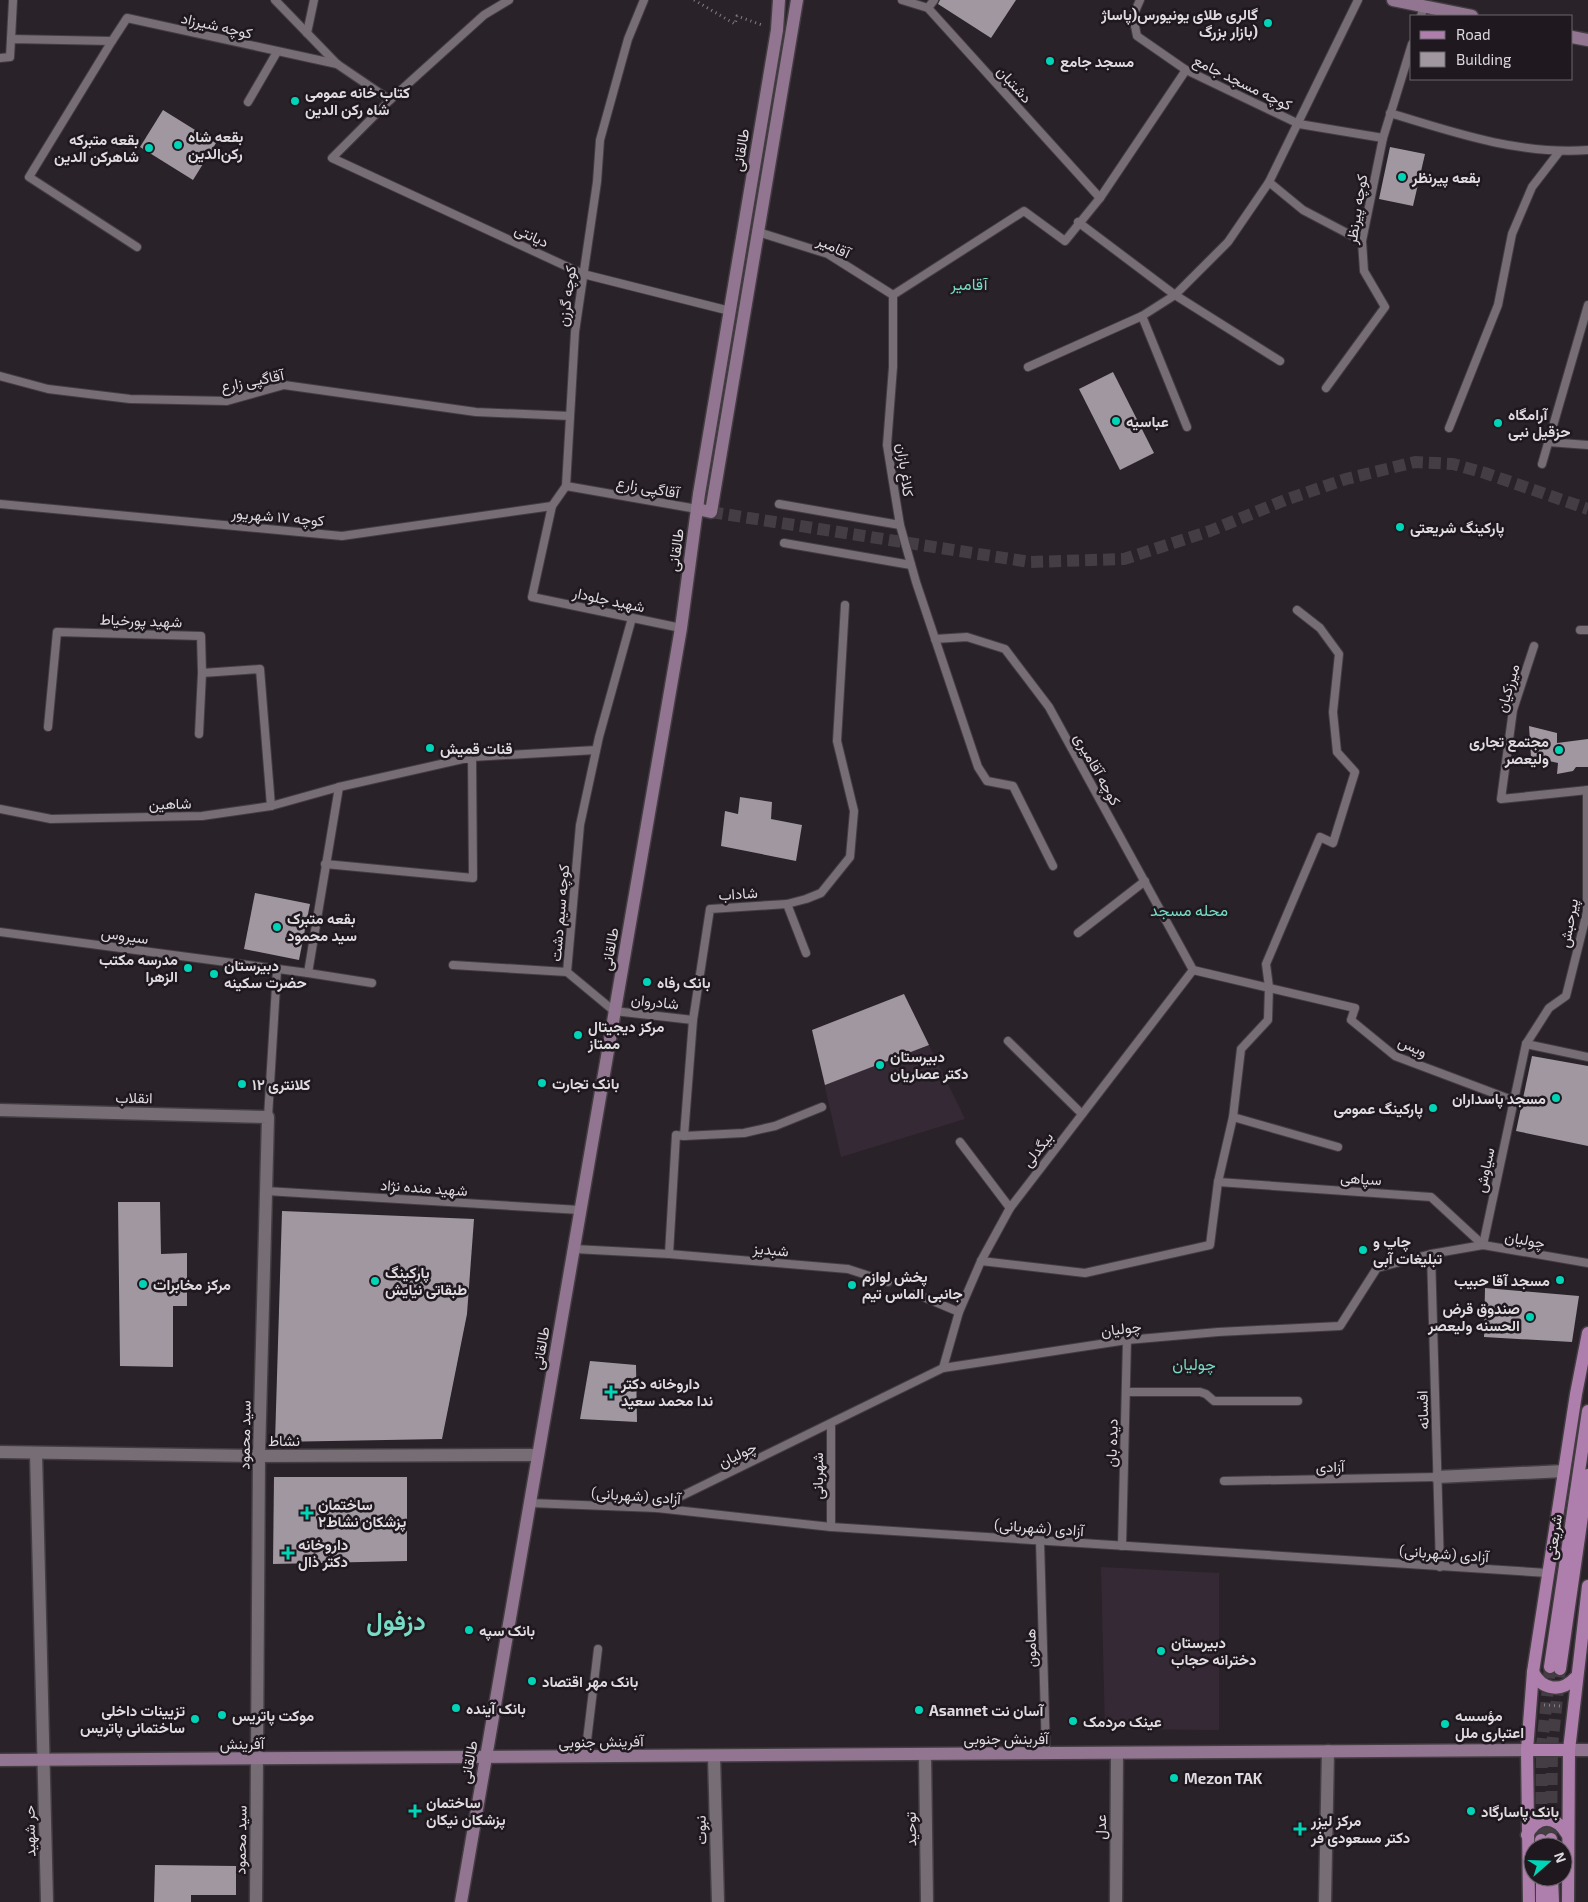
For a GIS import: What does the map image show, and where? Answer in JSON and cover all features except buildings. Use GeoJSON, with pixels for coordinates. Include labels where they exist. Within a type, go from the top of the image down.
{"type":"FeatureCollection","features":[{"type":"Feature","properties":{"kind":"main road","name":"طالقانی"},"geometry":{"type":"LineString","coordinates":[[461,1902],[681,628],[697,509],[777,30],[779,0]]}},
{"type":"Feature","properties":{"kind":"main road","name":"طالقانی"},"geometry":{"type":"LineString","coordinates":[[697,509],[711,512],[797,0]]}},
{"type":"Feature","properties":{"kind":"main road"},"geometry":{"type":"LineString","coordinates":[[1393,0],[1422,11],[1462,15]]}},
{"type":"Feature","properties":{"kind":"main road"},"geometry":{"type":"LineString","coordinates":[[1573,37],[1588,40]]}},
{"type":"Feature","properties":{"kind":"main road"},"geometry":{"type":"LineString","coordinates":[[1529,1902],[1527,1750],[1533,1672],[1564,1471],[1588,1333]]}},
{"type":"Feature","properties":{"kind":"main road","name":"شریعتی"},"geometry":{"type":"LineString","coordinates":[[1588,1411],[1555,1668],[1588,1475]]}},
{"type":"Feature","properties":{"kind":"main road"},"geometry":{"type":"LineString","coordinates":[[1568,1902],[1568,1750],[1588,1586]]}},
{"type":"Feature","properties":{"kind":"main road"},"geometry":{"type":"LineString","coordinates":[[1533,1672],[1536,1678],[1549,1687],[1564,1687],[1576,1678]]}},
{"type":"Feature","properties":{"kind":"main road"},"geometry":{"type":"LineString","coordinates":[[1527,1750],[1588,1750]]}},
{"type":"Feature","properties":{"kind":"main road","name":"آفرینش جنوبی"},"geometry":{"type":"LineString","coordinates":[[485,1758],[1527,1750]]}},
{"type":"Feature","properties":{"kind":"main road","name":"آفرینش"},"geometry":{"type":"LineString","coordinates":[[0,1760],[485,1758]]}},
{"type":"Feature","properties":{"kind":"main road"},"geometry":{"type":"LineString","coordinates":[[1527,1835],[1532,1826],[1542,1820],[1552,1820],[1561,1825],[1567,1834]]}},
{"type":"Feature","properties":{"kind":"main road"},"geometry":{"type":"LineString","coordinates":[[1542,1887],[1542,1902]]}},
{"type":"Feature","properties":{"kind":"main road"},"geometry":{"type":"LineString","coordinates":[[1552,1887],[1553,1902]]}},
{"type":"Feature","properties":{"kind":"street","name":"انقلاب"},"geometry":{"type":"LineString","coordinates":[[0,1110],[268,1117]]}},
{"type":"Feature","properties":{"kind":"street","name":"سید محمود"},"geometry":{"type":"LineString","coordinates":[[256,1902],[259,1456],[268,1117]]}},
{"type":"Feature","properties":{"kind":"street","name":"نشاط"},"geometry":{"type":"LineString","coordinates":[[0,1452],[259,1456],[538,1455]]}},
{"type":"Feature","properties":{"kind":"street","name":"حر شهید"},"geometry":{"type":"LineString","coordinates":[[36,1452],[47,1902]]}},
{"type":"Feature","properties":{"kind":"street"},"geometry":{"type":"LineString","coordinates":[[1437,1477],[1564,1471]]}},
{"type":"Feature","properties":{"kind":"street"},"geometry":{"type":"LineString","coordinates":[[1325,1902],[1328,1751]]}},
{"type":"Feature","properties":{"kind":"street","name":"عدل"},"geometry":{"type":"LineString","coordinates":[[1116,1902],[1118,1753]]}},
{"type":"Feature","properties":{"kind":"street","name":"توحید"},"geometry":{"type":"LineString","coordinates":[[925,1755],[927,1902]]}},
{"type":"Feature","properties":{"kind":"street","name":"نبوت"},"geometry":{"type":"LineString","coordinates":[[714,1756],[718,1902]]}},
{"type":"Feature","properties":{"kind":"lane"},"geometry":{"type":"LineString","coordinates":[[0,58],[10,57],[13,0]]}},
{"type":"Feature","properties":{"kind":"lane"},"geometry":{"type":"LineString","coordinates":[[275,0],[337,64],[390,100],[484,15],[509,0]]}},
{"type":"Feature","properties":{"kind":"lane"},"geometry":{"type":"LineString","coordinates":[[307,33],[314,0]]}},
{"type":"Feature","properties":{"kind":"lane","name":"کوچه گرزن"},"geometry":{"type":"LineString","coordinates":[[566,486],[575,332],[597,182],[600,140],[628,39],[644,0]]}},
{"type":"Feature","properties":{"kind":"lane"},"geometry":{"type":"LineString","coordinates":[[902,0],[928,8],[934,0]]}},
{"type":"Feature","properties":{"kind":"lane","name":"کوچه مسجد جامع"},"geometry":{"type":"LineString","coordinates":[[1140,0],[1133,16],[1137,36],[1186,70],[1299,124],[1383,138]]}},
{"type":"Feature","properties":{"kind":"lane"},"geometry":{"type":"LineString","coordinates":[[1028,367],[1142,316],[1175,294],[1228,242],[1269,182],[1358,0]]}},
{"type":"Feature","properties":{"kind":"lane","name":"دشتبان"},"geometry":{"type":"LineString","coordinates":[[928,8],[1100,198]]}},
{"type":"Feature","properties":{"kind":"lane","name":"کوچه شیرزاد"},"geometry":{"type":"LineString","coordinates":[[112,41],[127,18],[337,64]]}},
{"type":"Feature","properties":{"kind":"lane"},"geometry":{"type":"LineString","coordinates":[[11,39],[112,41],[30,177],[137,247]]}},
{"type":"Feature","properties":{"kind":"lane","name":"کوچه پیرنظر"},"geometry":{"type":"LineString","coordinates":[[1326,388],[1385,307],[1364,271],[1362,241],[1383,138],[1410,50]]}},
{"type":"Feature","properties":{"kind":"lane"},"geometry":{"type":"LineString","coordinates":[[248,102],[277,52]]}},
{"type":"Feature","properties":{"kind":"lane"},"geometry":{"type":"LineString","coordinates":[[893,295],[1024,211],[1065,241],[1078,222],[1100,198],[1186,70]]}},
{"type":"Feature","properties":{"kind":"lane","name":"دیانتی"},"geometry":{"type":"LineString","coordinates":[[390,100],[332,158],[583,274],[730,311]]}},
{"type":"Feature","properties":{"kind":"lane"},"geometry":{"type":"LineString","coordinates":[[1390,113],[1483,141],[1559,152],[1588,150]]}},
{"type":"Feature","properties":{"kind":"lane"},"geometry":{"type":"LineString","coordinates":[[1449,428],[1498,305],[1512,234],[1532,187],[1559,152]]}},
{"type":"Feature","properties":{"kind":"lane"},"geometry":{"type":"LineString","coordinates":[[1269,182],[1303,210],[1362,241]]}},
{"type":"Feature","properties":{"kind":"lane"},"geometry":{"type":"LineString","coordinates":[[1078,222],[1175,294],[1280,361]]}},
{"type":"Feature","properties":{"kind":"lane","name":"آقامیر"},"geometry":{"type":"LineString","coordinates":[[758,232],[828,254],[893,295]]}},
{"type":"Feature","properties":{"kind":"lane","name":"کلاغ بازان"},"geometry":{"type":"LineString","coordinates":[[893,295],[893,367],[887,445],[900,525],[911,565],[978,767],[987,781],[1013,786],[1053,866]]}},
{"type":"Feature","properties":{"kind":"lane"},"geometry":{"type":"LineString","coordinates":[[1542,464],[1588,305]]}},
{"type":"Feature","properties":{"kind":"lane"},"geometry":{"type":"LineString","coordinates":[[1142,316],[1187,427]]}},
{"type":"Feature","properties":{"kind":"lane","name":"آقاگپی زارع"},"geometry":{"type":"LineString","coordinates":[[0,376],[48,389],[130,399],[227,402],[284,385],[476,412],[570,416]]}},
{"type":"Feature","properties":{"kind":"lane"},"geometry":{"type":"LineString","coordinates":[[1548,442],[1588,446]]}},
{"type":"Feature","properties":{"kind":"lane"},"geometry":{"type":"LineString","coordinates":[[552,506],[566,486]]}},
{"type":"Feature","properties":{"kind":"lane","name":"آقاگپی زارع"},"geometry":{"type":"LineString","coordinates":[[566,486],[697,509]]}},
{"type":"Feature","properties":{"kind":"lane","name":"کوچه ۱۷ شهریور"},"geometry":{"type":"LineString","coordinates":[[0,504],[342,536],[552,506]]}},
{"type":"Feature","properties":{"kind":"lane"},"geometry":{"type":"LineString","coordinates":[[779,504],[900,525]]}},
{"type":"Feature","properties":{"kind":"lane","name":"شهید جلودار"},"geometry":{"type":"LineString","coordinates":[[552,506],[532,597],[681,628]]}},
{"type":"Feature","properties":{"kind":"lane"},"geometry":{"type":"LineString","coordinates":[[784,543],[911,565]]}},
{"type":"Feature","properties":{"kind":"lane","name":"شاداب"},"geometry":{"type":"LineString","coordinates":[[669,1254],[676,1136],[684,1136],[694,1020],[710,909],[787,904],[821,893],[850,857],[854,811],[837,741],[845,605]]}},
{"type":"Feature","properties":{"kind":"lane"},"geometry":{"type":"LineString","coordinates":[[981,1261],[1085,1273],[1210,1245],[1218,1182],[1232,1117],[1241,1050],[1268,1020],[1269,987],[1266,964],[1320,837],[1334,843],[1355,772],[1337,752],[1333,712],[1339,654],[1320,628],[1297,610]]}},
{"type":"Feature","properties":{"kind":"lane","name":"کوچه سیم دشت"},"geometry":{"type":"LineString","coordinates":[[614,1011],[567,972],[580,825],[596,750],[632,618]]}},
{"type":"Feature","properties":{"kind":"lane","name":"شهید پورخیاط"},"geometry":{"type":"LineString","coordinates":[[48,727],[57,632],[201,636],[202,673]]}},
{"type":"Feature","properties":{"kind":"lane","name":"کوچه آقامیری"},"geometry":{"type":"LineString","coordinates":[[935,639],[967,637],[1005,649],[1049,707],[1193,970]]}},
{"type":"Feature","properties":{"kind":"lane","name":"میرزکیان"},"geometry":{"type":"LineString","coordinates":[[1534,646],[1513,710],[1500,799],[1587,790]]}},
{"type":"Feature","properties":{"kind":"lane"},"geometry":{"type":"LineString","coordinates":[[199,734],[202,673],[260,669],[271,806]]}},
{"type":"Feature","properties":{"kind":"lane","name":"شاهین"},"geometry":{"type":"LineString","coordinates":[[0,809],[51,819],[202,816],[271,806],[339,787],[472,757],[596,750]]}},
{"type":"Feature","properties":{"kind":"lane"},"geometry":{"type":"LineString","coordinates":[[325,864],[473,878],[472,757]]}},
{"type":"Feature","properties":{"kind":"lane"},"geometry":{"type":"LineString","coordinates":[[308,974],[339,787]]}},
{"type":"Feature","properties":{"kind":"lane","name":"پیرحبش"},"geometry":{"type":"LineString","coordinates":[[1526,1044],[1549,1008],[1566,996],[1587,912],[1587,790]]}},
{"type":"Feature","properties":{"kind":"lane"},"geometry":{"type":"LineString","coordinates":[[1078,933],[1145,881]]}},
{"type":"Feature","properties":{"kind":"lane"},"geometry":{"type":"LineString","coordinates":[[787,904],[806,953]]}},
{"type":"Feature","properties":{"kind":"lane","name":"سیروس"},"geometry":{"type":"LineString","coordinates":[[0,932],[372,983]]}},
{"type":"Feature","properties":{"kind":"lane"},"geometry":{"type":"LineString","coordinates":[[453,965],[567,972]]}},
{"type":"Feature","properties":{"kind":"lane","name":"سید محمود"},"geometry":{"type":"LineString","coordinates":[[268,1117],[277,970]]}},
{"type":"Feature","properties":{"kind":"lane"},"geometry":{"type":"LineString","coordinates":[[1193,970],[1269,987]]}},
{"type":"Feature","properties":{"kind":"lane","name":"بیگدلی"},"geometry":{"type":"LineString","coordinates":[[943,1368],[959,1312],[981,1261],[1010,1208],[1193,970]]}},
{"type":"Feature","properties":{"kind":"lane","name":"ویس"},"geometry":{"type":"LineString","coordinates":[[1269,987],[1355,1008],[1351,1020],[1395,1056],[1512,1100]]}},
{"type":"Feature","properties":{"kind":"lane","name":"شادروان"},"geometry":{"type":"LineString","coordinates":[[614,1011],[694,1020]]}},
{"type":"Feature","properties":{"kind":"lane"},"geometry":{"type":"LineString","coordinates":[[1008,1042],[1082,1114]]}},
{"type":"Feature","properties":{"kind":"lane"},"geometry":{"type":"LineString","coordinates":[[1512,1100],[1526,1044],[1588,1057]]}},
{"type":"Feature","properties":{"kind":"lane","name":"سیاوش"},"geometry":{"type":"LineString","coordinates":[[1483,1245],[1512,1100]]}},
{"type":"Feature","properties":{"kind":"lane"},"geometry":{"type":"LineString","coordinates":[[684,1136],[744,1133],[775,1126],[822,1107]]}},
{"type":"Feature","properties":{"kind":"lane"},"geometry":{"type":"LineString","coordinates":[[1232,1117],[1338,1147]]}},
{"type":"Feature","properties":{"kind":"lane"},"geometry":{"type":"LineString","coordinates":[[960,1142],[1010,1208]]}},
{"type":"Feature","properties":{"kind":"lane","name":"سپاهی"},"geometry":{"type":"LineString","coordinates":[[1218,1182],[1431,1197],[1483,1245]]}},
{"type":"Feature","properties":{"kind":"lane","name":"شهید منده نژاد"},"geometry":{"type":"LineString","coordinates":[[266,1191],[580,1210]]}},
{"type":"Feature","properties":{"kind":"lane","name":"چولیان"},"geometry":{"type":"LineString","coordinates":[[657,1508],[831,1425],[943,1368],[1127,1340],[1218,1332],[1340,1326],[1377,1268],[1431,1254],[1483,1245],[1588,1263]]}},
{"type":"Feature","properties":{"kind":"lane","name":"شبدیز"},"geometry":{"type":"LineString","coordinates":[[574,1250],[669,1254],[848,1269],[888,1282]]}},
{"type":"Feature","properties":{"kind":"lane","name":"افسانه"},"geometry":{"type":"LineString","coordinates":[[1431,1254],[1440,1567]]}},
{"type":"Feature","properties":{"kind":"lane"},"geometry":{"type":"LineString","coordinates":[[916,1294],[959,1312]]}},
{"type":"Feature","properties":{"kind":"lane","name":"دیده بان"},"geometry":{"type":"LineString","coordinates":[[1122,1546],[1127,1340]]}},
{"type":"Feature","properties":{"kind":"lane"},"geometry":{"type":"LineString","coordinates":[[1126,1392],[1200,1392],[1206,1394],[1214,1401],[1298,1401]]}},
{"type":"Feature","properties":{"kind":"lane","name":"شهربانی"},"geometry":{"type":"LineString","coordinates":[[831,1425],[831,1527]]}},
{"type":"Feature","properties":{"kind":"lane","name":"آزادی"},"geometry":{"type":"LineString","coordinates":[[1224,1481],[1437,1477]]}},
{"type":"Feature","properties":{"kind":"lane","name":"آزادی (شهربانی)"},"geometry":{"type":"LineString","coordinates":[[530,1503],[657,1508],[831,1527],[1548,1573]]}},
{"type":"Feature","properties":{"kind":"lane","name":"هامون"},"geometry":{"type":"LineString","coordinates":[[1040,1541],[1046,1754]]}},
{"type":"Feature","properties":{"kind":"lane"},"geometry":{"type":"LineString","coordinates":[[585,1757],[598,1650]]}},
{"type":"Feature","properties":{"kind":"path"},"geometry":{"type":"LineString","coordinates":[[694,0],[735,24],[737,16],[777,30]]}},
{"type":"Feature","properties":{"kind":"shaded area","name":"دبیرستان دکتر عصاریان"},"geometry":{"type":"Polygon","coordinates":[[[904,994],[965,1119],[841,1157],[812,1030],[904,994]]]}},
{"type":"Feature","properties":{"kind":"shaded area","name":"دبیرستان دخترانه حجاب"},"geometry":{"type":"Polygon","coordinates":[[[1101,1567],[1219,1573],[1219,1730],[1105,1729],[1101,1567]]]}},
{"type":"Feature","properties":{"kind":"tunnel"},"geometry":{"type":"LineString","coordinates":[[711,512],[1030,562],[1124,559],[1210,531],[1285,500],[1346,479],[1415,462],[1453,464],[1485,473],[1588,509]]}},
{"type":"Feature","properties":{"kind":"tunnel"},"geometry":{"type":"LineString","coordinates":[[1541,1837],[1542,1747],[1550,1667]]}},
{"type":"Feature","properties":{"kind":"tunnel"},"geometry":{"type":"LineString","coordinates":[[1551,1837],[1552,1747],[1560,1669]]}},
{"type":"Feature","properties":{"kind":"place","name":"گالری طلای یونیورس(پاساژ بازار بزرگ)"},"geometry":{"type":"Point","coordinates":[1268,23]}},
{"type":"Feature","properties":{"kind":"place","name":"مسجد جامع"},"geometry":{"type":"Point","coordinates":[1050,61]}},
{"type":"Feature","properties":{"kind":"place","name":"کتاب خانه عمومی شاه رکن الدین"},"geometry":{"type":"Point","coordinates":[295,101]}},
{"type":"Feature","properties":{"kind":"place","name":"بقعه شاه رکن‌الدین"},"geometry":{"type":"Point","coordinates":[178,145]}},
{"type":"Feature","properties":{"kind":"place","name":"بقعه متبرکه شاهرکن الدین"},"geometry":{"type":"Point","coordinates":[149,148]}},
{"type":"Feature","properties":{"kind":"place","name":"بقعه پیرنظر"},"geometry":{"type":"Point","coordinates":[1402,177]}},
{"type":"Feature","properties":{"kind":"place","name":"عباسیه"},"geometry":{"type":"Point","coordinates":[1116,421]}},
{"type":"Feature","properties":{"kind":"place","name":"آرامگاه حزقیل نبی"},"geometry":{"type":"Point","coordinates":[1498,423]}},
{"type":"Feature","properties":{"kind":"place","name":"پارکینگ شریعتی"},"geometry":{"type":"Point","coordinates":[1400,527]}},
{"type":"Feature","properties":{"kind":"place","name":"قنات قمیش"},"geometry":{"type":"Point","coordinates":[430,748]}},
{"type":"Feature","properties":{"kind":"place","name":"مجتمع تجاری ولیعصر"},"geometry":{"type":"Point","coordinates":[1559,750]}},
{"type":"Feature","properties":{"kind":"place","name":"بقعه متبرک سید محمود"},"geometry":{"type":"Point","coordinates":[277,927]}},
{"type":"Feature","properties":{"kind":"place","name":"مدرسه مکتب الزهرا"},"geometry":{"type":"Point","coordinates":[188,968]}},
{"type":"Feature","properties":{"kind":"place","name":"دبیرستان حضرت سکینه"},"geometry":{"type":"Point","coordinates":[214,974]}},
{"type":"Feature","properties":{"kind":"place","name":"بانک رفاه"},"geometry":{"type":"Point","coordinates":[647,982]}},
{"type":"Feature","properties":{"kind":"place","name":"مرکز دیجیتال ممتاز"},"geometry":{"type":"Point","coordinates":[578,1035]}},
{"type":"Feature","properties":{"kind":"place","name":"دبیرستان دکتر عصاریان"},"geometry":{"type":"Point","coordinates":[880,1065]}},
{"type":"Feature","properties":{"kind":"place","name":"بانک تجارت"},"geometry":{"type":"Point","coordinates":[542,1083]}},
{"type":"Feature","properties":{"kind":"place","name":"کلانتری ۱۲"},"geometry":{"type":"Point","coordinates":[242,1084]}},
{"type":"Feature","properties":{"kind":"place","name":"مسجد پاسداران"},"geometry":{"type":"Point","coordinates":[1556,1098]}},
{"type":"Feature","properties":{"kind":"place","name":"پارکینگ عمومی"},"geometry":{"type":"Point","coordinates":[1433,1108]}},
{"type":"Feature","properties":{"kind":"place","name":"چاپ و تبلیغات آبی"},"geometry":{"type":"Point","coordinates":[1363,1250]}},
{"type":"Feature","properties":{"kind":"place","name":"مسجد آقا حبیب"},"geometry":{"type":"Point","coordinates":[1560,1280]}},
{"type":"Feature","properties":{"kind":"place","name":"پارکینگ طبقاتی نیایش"},"geometry":{"type":"Point","coordinates":[375,1281]}},
{"type":"Feature","properties":{"kind":"place","name":"مرکز مخابرات"},"geometry":{"type":"Point","coordinates":[143,1284]}},
{"type":"Feature","properties":{"kind":"place","name":"پخش لوازم جانبی الماس تیم"},"geometry":{"type":"Point","coordinates":[852,1285]}},
{"type":"Feature","properties":{"kind":"place","name":"صندوق قرض الحسنه ولیعصر"},"geometry":{"type":"Point","coordinates":[1530,1317]}},
{"type":"Feature","properties":{"kind":"place","name":"داروخانه دکتر ندا محمد سعید"},"geometry":{"type":"Point","coordinates":[611,1392]}},
{"type":"Feature","properties":{"kind":"place","name":"ساختمان پزشکان نشاط۲"},"geometry":{"type":"Point","coordinates":[307,1513]}},
{"type":"Feature","properties":{"kind":"place","name":"داروخانه دکتر ذال"},"geometry":{"type":"Point","coordinates":[288,1553]}},
{"type":"Feature","properties":{"kind":"place","name":"بانک سپه"},"geometry":{"type":"Point","coordinates":[469,1630]}},
{"type":"Feature","properties":{"kind":"place","name":"دبیرستان دخترانه حجاب"},"geometry":{"type":"Point","coordinates":[1161,1651]}},
{"type":"Feature","properties":{"kind":"place","name":"بانک مهر اقتصاد"},"geometry":{"type":"Point","coordinates":[532,1681]}},
{"type":"Feature","properties":{"kind":"place","name":"بانک آینده"},"geometry":{"type":"Point","coordinates":[456,1708]}},
{"type":"Feature","properties":{"kind":"place","name":"Asannet آسان نت"},"geometry":{"type":"Point","coordinates":[919,1710]}},
{"type":"Feature","properties":{"kind":"place","name":"موکت پاتریس"},"geometry":{"type":"Point","coordinates":[222,1715]}},
{"type":"Feature","properties":{"kind":"place","name":"تزیینات داخلی ساختمانی پاتریس"},"geometry":{"type":"Point","coordinates":[195,1719]}},
{"type":"Feature","properties":{"kind":"place","name":"عینک مردمک"},"geometry":{"type":"Point","coordinates":[1073,1721]}},
{"type":"Feature","properties":{"kind":"place","name":"مؤسسه اعتباری ملل"},"geometry":{"type":"Point","coordinates":[1445,1724]}},
{"type":"Feature","properties":{"kind":"place","name":"Mezon TAK"},"geometry":{"type":"Point","coordinates":[1174,1778]}},
{"type":"Feature","properties":{"kind":"place","name":"ساختمان پزشکان نیکان"},"geometry":{"type":"Point","coordinates":[415,1811]}},
{"type":"Feature","properties":{"kind":"place","name":"بانک پاسارگاد"},"geometry":{"type":"Point","coordinates":[1471,1811]}},
{"type":"Feature","properties":{"kind":"place","name":"مرکز لیزر دکتر مسعودی فر"},"geometry":{"type":"Point","coordinates":[1300,1829]}},
{"type":"Feature","properties":{"kind":"district","name":"آقامیر"},"geometry":{"type":"Point","coordinates":[969,283]}},
{"type":"Feature","properties":{"kind":"district","name":"محله مسجد"},"geometry":{"type":"Point","coordinates":[1189,909]}},
{"type":"Feature","properties":{"kind":"district","name":"چولیان"},"geometry":{"type":"Point","coordinates":[1194,1363]}},
{"type":"Feature","properties":{"kind":"district","name":"دزفول"},"geometry":{"type":"Point","coordinates":[396,1620]}}]}
